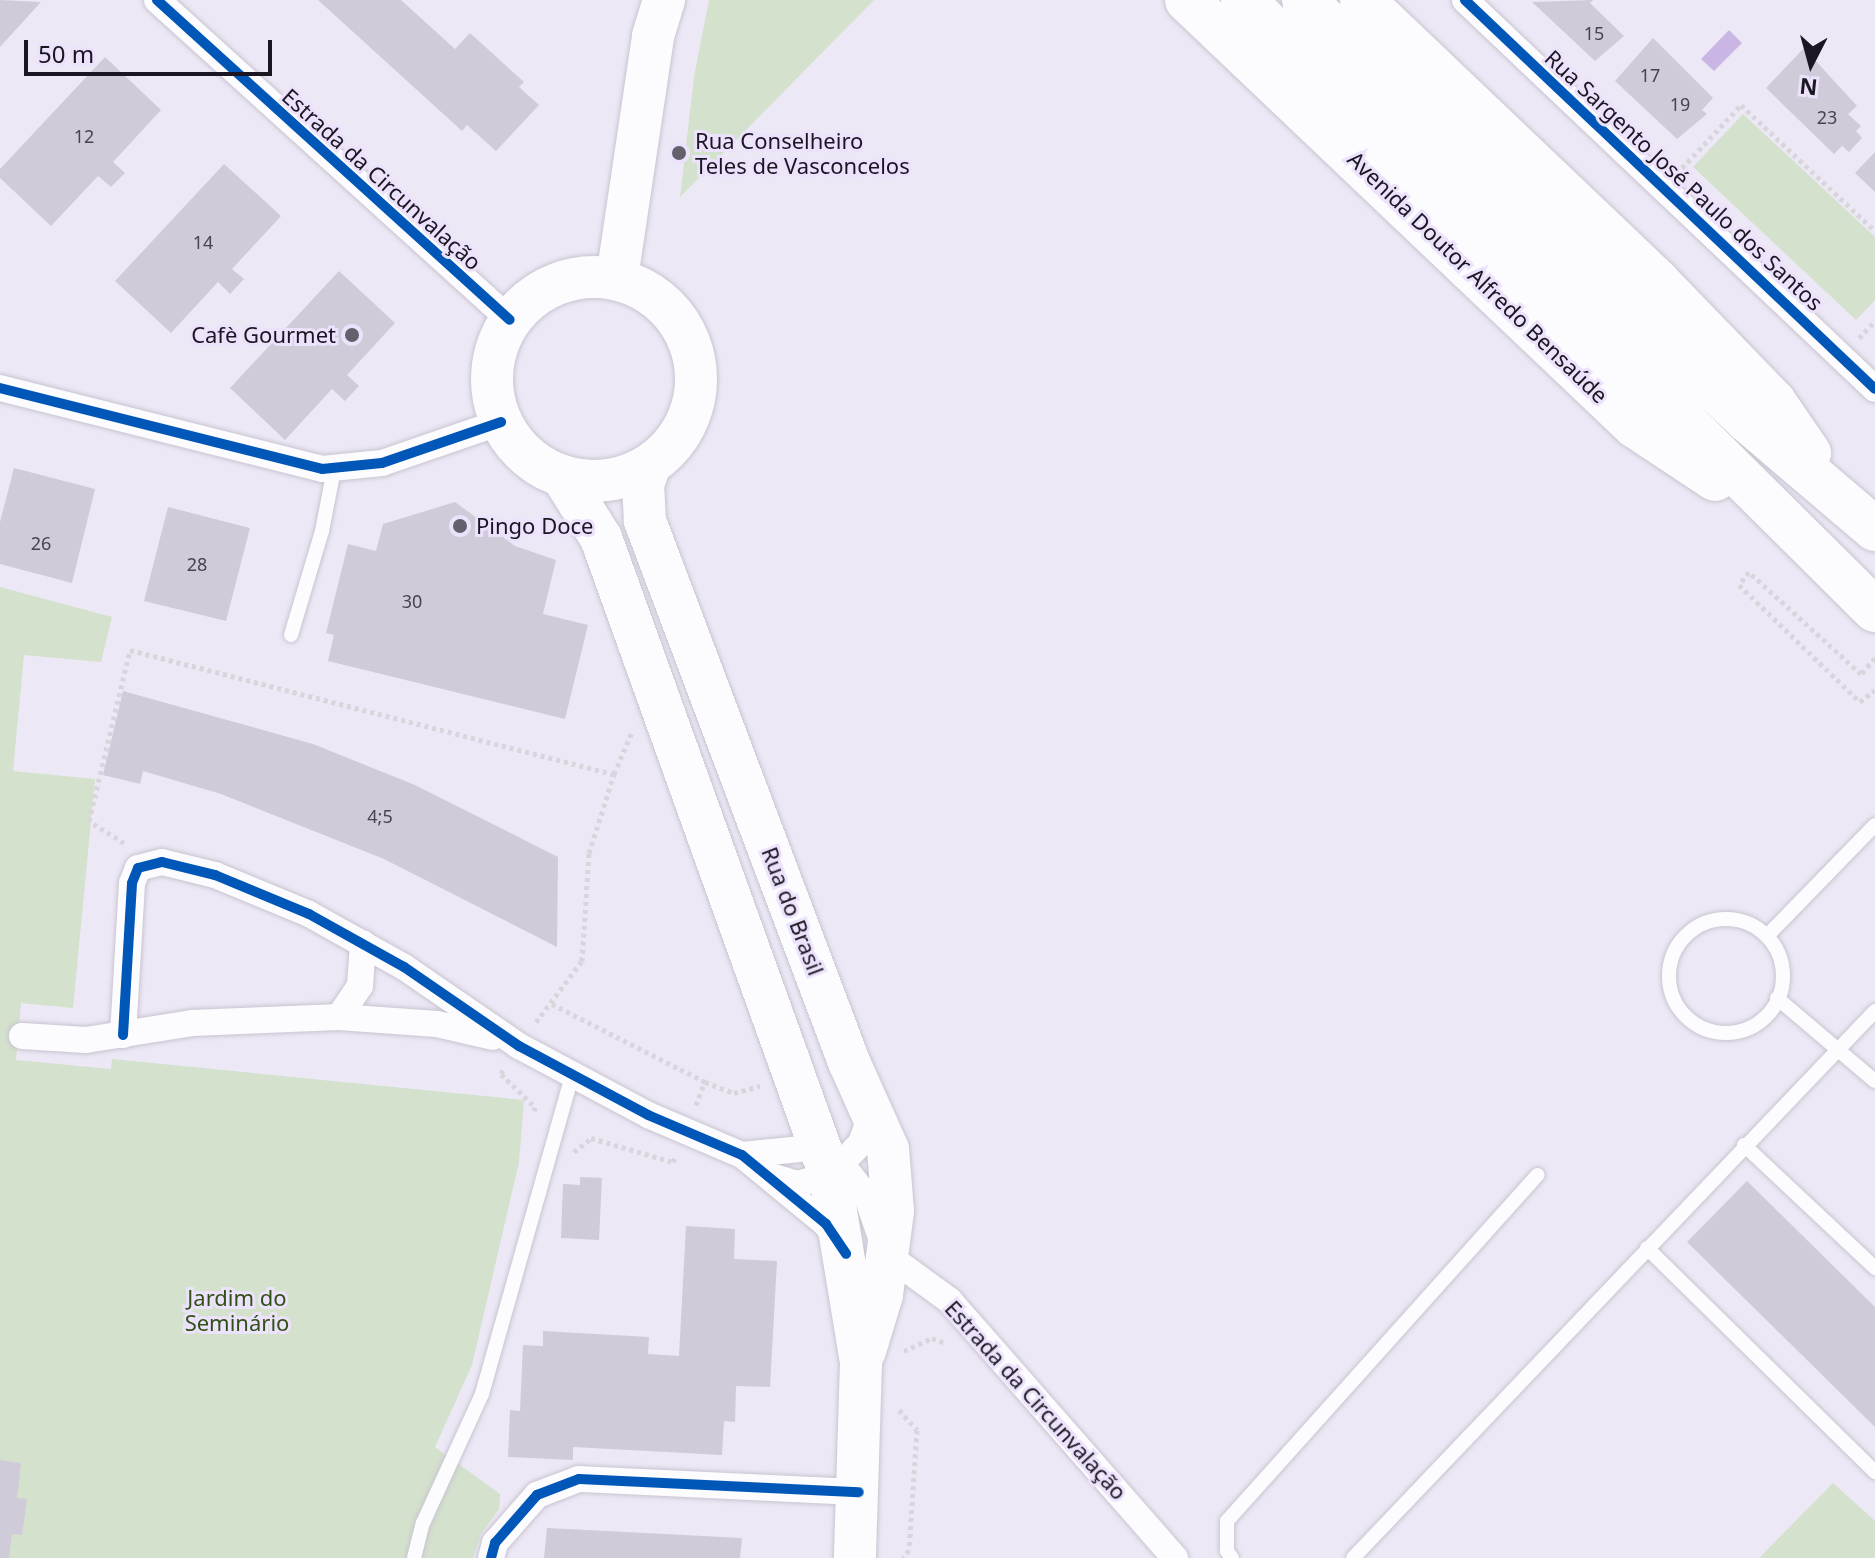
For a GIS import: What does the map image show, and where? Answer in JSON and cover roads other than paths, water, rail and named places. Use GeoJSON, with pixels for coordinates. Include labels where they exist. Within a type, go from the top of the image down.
{"type":"FeatureCollection","features":[{"type":"Feature","properties":{"kind":"highway","name":"Avenida Doutor Alfredo Bensaúde"},"geometry":{"type":"LineString","coordinates":[[1187,0],[1635,426],[1791,529]]}},
{"type":"Feature","properties":{"kind":"highway","name":"Avenida Doutor Alfredo Bensaúde"},"geometry":{"type":"LineString","coordinates":[[1243,0],[1627,364],[1875,610]]}},
{"type":"Feature","properties":{"kind":"highway"},"geometry":{"type":"LineString","coordinates":[[1304,0],[1748,421],[1835,491],[1875,529]]}},
{"type":"Feature","properties":{"kind":"highway"},"geometry":{"type":"LineString","coordinates":[[1362,0],[1658,282],[1764,391],[1835,491]]}},
{"type":"Feature","properties":{"kind":"main road"},"geometry":{"type":"LineString","coordinates":[[617,278],[653,36],[664,0]]}},
{"type":"Feature","properties":{"kind":"main road"},"geometry":{"type":"LineString","coordinates":[[577,278],[617,278],[654,295],[672,314],[696,361],[695,401],[684,425],[650,465],[613,480],[562,476],[535,463],[501,422],[493,397],[494,357],[510,320],[539,292],[577,278]]}},
{"type":"Feature","properties":{"kind":"main road","name":"Rua do Brasil"},"geometry":{"type":"LineString","coordinates":[[650,465],[643,484],[645,521],[888,1149],[892,1176],[887,1255],[878,1364],[859,1492],[855,1558]]}},
{"type":"Feature","properties":{"kind":"main road","name":"Rua do Brasil"},"geometry":{"type":"LineString","coordinates":[[562,476],[601,538],[663,700],[795,1076],[831,1163],[846,1254],[878,1364]]}},
{"type":"Feature","properties":{"kind":"street","name":"Estrada da Circunvalação"},"geometry":{"type":"LineString","coordinates":[[157,0],[510,320]]}},
{"type":"Feature","properties":{"kind":"street","name":"Rua Sargento José Paulo dos Santos"},"geometry":{"type":"LineString","coordinates":[[1465,0],[1875,389]]}},
{"type":"Feature","properties":{"kind":"street"},"geometry":{"type":"LineString","coordinates":[[0,388],[334,469],[382,463],[501,422]]}},
{"type":"Feature","properties":{"kind":"street"},"geometry":{"type":"LineString","coordinates":[[123,1035],[132,883],[138,868],[152,861],[215,875],[262,893],[363,943],[519,1046],[685,1131],[742,1155],[774,1177],[826,1224],[846,1254]]}},
{"type":"Feature","properties":{"kind":"street"},"geometry":{"type":"LineString","coordinates":[[339,1017],[360,986],[363,943]]}},
{"type":"Feature","properties":{"kind":"street"},"geometry":{"type":"LineString","coordinates":[[22,1036],[66,1041],[205,1022],[339,1017],[437,1024],[519,1046]]}},
{"type":"Feature","properties":{"kind":"street"},"geometry":{"type":"LineString","coordinates":[[774,1177],[797,1184],[831,1163],[861,1143],[872,1112]]}},
{"type":"Feature","properties":{"kind":"street"},"geometry":{"type":"LineString","coordinates":[[742,1155],[831,1163],[867,1197],[887,1255]]}},
{"type":"Feature","properties":{"kind":"street","name":"Estrada da Circunvalação"},"geometry":{"type":"LineString","coordinates":[[887,1255],[950,1301],[1175,1558]]}},
{"type":"Feature","properties":{"kind":"street"},"geometry":{"type":"LineString","coordinates":[[491,1558],[495,1543],[537,1495],[579,1479],[859,1492]]}},
{"type":"Feature","properties":{"kind":"lane"},"geometry":{"type":"LineString","coordinates":[[291,635],[322,531],[334,469]]}},
{"type":"Feature","properties":{"kind":"lane"},"geometry":{"type":"LineString","coordinates":[[1767,936],[1875,825]]}},
{"type":"Feature","properties":{"kind":"lane"},"geometry":{"type":"LineString","coordinates":[[1732,919],[1767,936],[1783,971],[1777,998],[1762,1019],[1748,1029],[1712,1031],[1682,1013],[1669,978],[1671,959],[1694,928],[1732,919]]}},
{"type":"Feature","properties":{"kind":"lane"},"geometry":{"type":"LineString","coordinates":[[1777,998],[1875,1081]]}},
{"type":"Feature","properties":{"kind":"lane"},"geometry":{"type":"LineString","coordinates":[[1353,1558],[1836,1048],[1875,1011]]}},
{"type":"Feature","properties":{"kind":"lane"},"geometry":{"type":"LineString","coordinates":[[414,1558],[423,1523],[482,1394],[572,1075]]}},
{"type":"Feature","properties":{"kind":"lane"},"geometry":{"type":"LineString","coordinates":[[1744,1145],[1875,1268]]}},
{"type":"Feature","properties":{"kind":"lane"},"geometry":{"type":"LineString","coordinates":[[1232,1558],[1227,1551],[1227,1521],[1537,1175]]}},
{"type":"Feature","properties":{"kind":"lane"},"geometry":{"type":"LineString","coordinates":[[1647,1248],[1875,1472]]}},
{"type":"Feature","properties":{"kind":"place","name":"Rua Conselheiro Teles de Vasconcelos"},"geometry":{"type":"Point","coordinates":[679,153]}},
{"type":"Feature","properties":{"kind":"place","name":"Cafè Gourmet"},"geometry":{"type":"Point","coordinates":[352,335]}},
{"type":"Feature","properties":{"kind":"place","name":"Pingo Doce"},"geometry":{"type":"Point","coordinates":[460,526]}},
{"type":"Feature","properties":{"kind":"park label","name":"Jardim do Seminário"},"geometry":{"type":"Point","coordinates":[237,1310]}}]}
